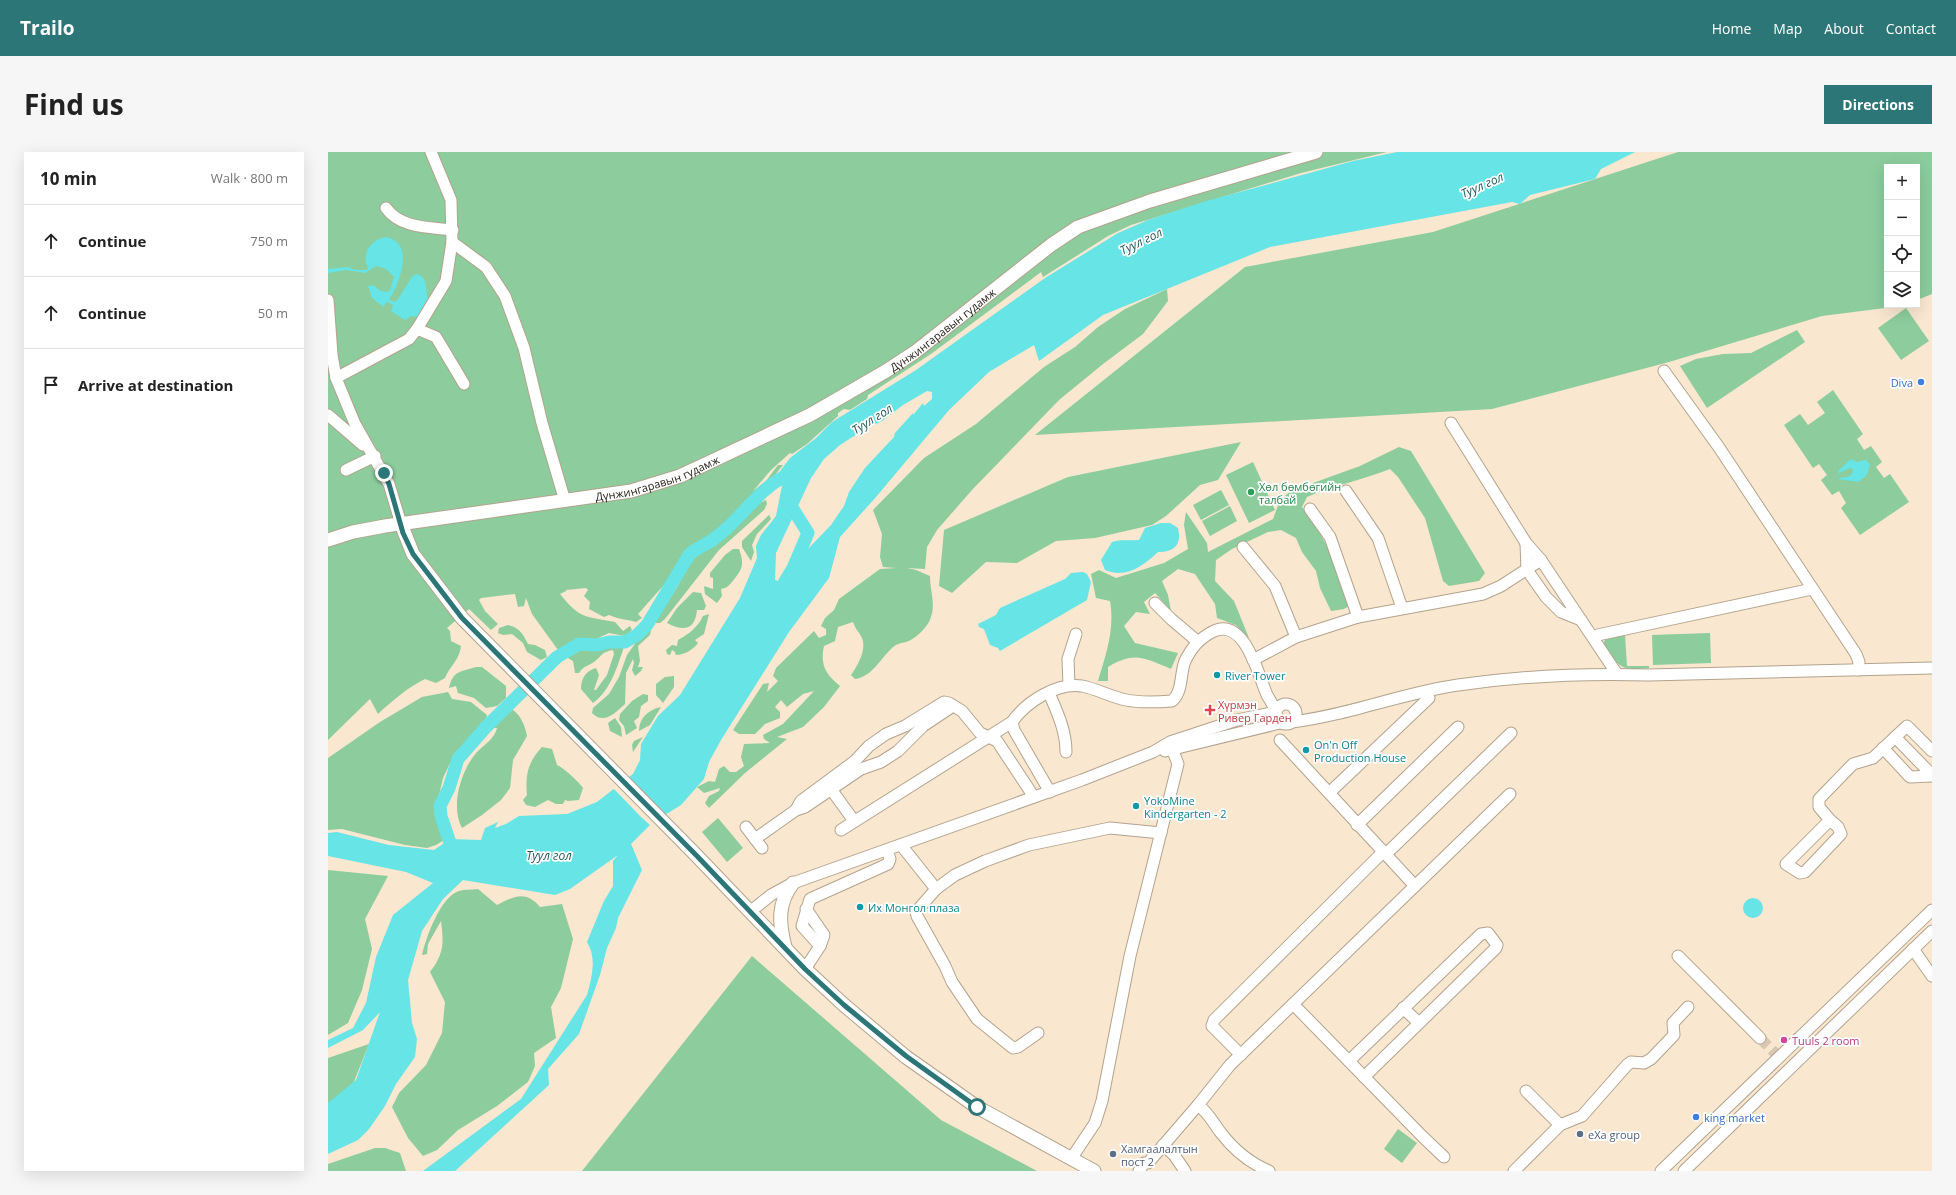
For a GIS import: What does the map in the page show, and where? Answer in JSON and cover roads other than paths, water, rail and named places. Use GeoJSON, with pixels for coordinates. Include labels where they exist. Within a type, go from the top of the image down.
{"type":"FeatureCollection","features":[{"type":"Feature","properties":{"kind":"main road","name":"Дүнжингаравын гудамж"},"geometry":{"type":"LineString","coordinates":[[401,524],[631,491],[668,480],[706,464],[810,415],[864,385],[915,352],[1051,245],[1078,227],[1150,201],[1316,152]]}},
{"type":"Feature","properties":{"kind":"main road"},"geometry":{"type":"LineString","coordinates":[[328,540],[353,532],[401,524],[413,554],[474,631],[751,911],[805,969],[870,1027],[934,1077],[977,1107],[1094,1171]]}},
{"type":"Feature","properties":{"kind":"main road"},"geometry":{"type":"LineString","coordinates":[[786,949],[779,918],[784,896],[793,883]]}},
{"type":"Feature","properties":{"kind":"street"},"geometry":{"type":"LineString","coordinates":[[336,378],[404,343],[420,325],[447,276],[453,230],[451,200],[431,152]]}},
{"type":"Feature","properties":{"kind":"street"},"geometry":{"type":"LineString","coordinates":[[386,208],[394,217],[404,223],[453,230]]}},
{"type":"Feature","properties":{"kind":"street"},"geometry":{"type":"LineString","coordinates":[[452,242],[486,267],[504,296],[524,348],[542,423],[565,501]]}},
{"type":"Feature","properties":{"kind":"street"},"geometry":{"type":"LineString","coordinates":[[328,300],[332,354],[336,378],[355,424],[389,484],[401,524]]}},
{"type":"Feature","properties":{"kind":"street"},"geometry":{"type":"LineString","coordinates":[[420,325],[438,340],[464,384]]}},
{"type":"Feature","properties":{"kind":"street"},"geometry":{"type":"LineString","coordinates":[[1664,371],[1718,446],[1856,654],[1859,662],[1858,670]]}},
{"type":"Feature","properties":{"kind":"street"},"geometry":{"type":"LineString","coordinates":[[328,415],[373,454]]}},
{"type":"Feature","properties":{"kind":"street"},"geometry":{"type":"LineString","coordinates":[[1451,422],[1526,543],[1541,560],[1617,674]]}},
{"type":"Feature","properties":{"kind":"street"},"geometry":{"type":"LineString","coordinates":[[346,470],[373,454]]}},
{"type":"Feature","properties":{"kind":"street"},"geometry":{"type":"LineString","coordinates":[[1346,491],[1378,538],[1402,608]]}},
{"type":"Feature","properties":{"kind":"street"},"geometry":{"type":"LineString","coordinates":[[1310,509],[1330,537],[1358,617]]}},
{"type":"Feature","properties":{"kind":"street"},"geometry":{"type":"LineString","coordinates":[[1526,543],[1527,570],[1546,598],[1561,612],[1581,620]]}},
{"type":"Feature","properties":{"kind":"street"},"geometry":{"type":"LineString","coordinates":[[1243,547],[1275,586],[1296,638]]}},
{"type":"Feature","properties":{"kind":"street"},"geometry":{"type":"LineString","coordinates":[[1253,660],[1296,638],[1358,617],[1483,594],[1527,570],[1541,560]]}},
{"type":"Feature","properties":{"kind":"street"},"geometry":{"type":"LineString","coordinates":[[1593,636],[1812,589]]}},
{"type":"Feature","properties":{"kind":"street"},"geometry":{"type":"LineString","coordinates":[[1155,603],[1197,641]]}},
{"type":"Feature","properties":{"kind":"street"},"geometry":{"type":"LineString","coordinates":[[841,830],[1012,722],[1019,711],[1048,693],[1069,685],[1083,686],[1127,700],[1172,701],[1178,694],[1184,663],[1197,641],[1218,629],[1231,632],[1242,639],[1253,660],[1268,696],[1286,725],[1294,717],[1318,718],[1458,685],[1539,678],[1617,674],[1650,675],[1932,668]]}},
{"type":"Feature","properties":{"kind":"street"},"geometry":{"type":"LineString","coordinates":[[1069,685],[1068,659],[1076,634]]}},
{"type":"Feature","properties":{"kind":"street"},"geometry":{"type":"LineString","coordinates":[[1048,693],[1064,731],[1066,752]]}},
{"type":"Feature","properties":{"kind":"street"},"geometry":{"type":"LineString","coordinates":[[1329,793],[1429,698]]}},
{"type":"Feature","properties":{"kind":"street"},"geometry":{"type":"LineString","coordinates":[[829,786],[869,746],[886,734],[905,726],[941,702],[949,703],[962,711],[980,733],[997,741],[1034,797]]}},
{"type":"Feature","properties":{"kind":"street"},"geometry":{"type":"LineString","coordinates":[[755,839],[796,810],[801,801],[861,769],[881,762],[898,751],[923,726],[953,706]]}},
{"type":"Feature","properties":{"kind":"street"},"geometry":{"type":"LineString","coordinates":[[1153,752],[1173,751],[1278,713],[1291,706],[1294,717]]}},
{"type":"Feature","properties":{"kind":"street"},"geometry":{"type":"LineString","coordinates":[[751,911],[771,895],[793,883],[1050,792],[1153,752],[1170,742],[1237,720],[1278,713]]}},
{"type":"Feature","properties":{"kind":"street"},"geometry":{"type":"LineString","coordinates":[[1012,722],[1014,730],[1050,792]]}},
{"type":"Feature","properties":{"kind":"street"},"geometry":{"type":"LineString","coordinates":[[1830,820],[1786,864],[1800,873],[1805,872],[1841,834],[1838,827],[1819,807],[1819,799],[1853,764],[1873,758],[1907,726],[1932,751]]}},
{"type":"Feature","properties":{"kind":"street"},"geometry":{"type":"LineString","coordinates":[[1357,825],[1458,727]]}},
{"type":"Feature","properties":{"kind":"street"},"geometry":{"type":"LineString","coordinates":[[1241,1055],[1212,1026],[1214,1020],[1385,853],[1511,733]]}},
{"type":"Feature","properties":{"kind":"street"},"geometry":{"type":"LineString","coordinates":[[1896,737],[1932,775]]}},
{"type":"Feature","properties":{"kind":"street"},"geometry":{"type":"LineString","coordinates":[[1280,740],[1415,886]]}},
{"type":"Feature","properties":{"kind":"street"},"geometry":{"type":"LineString","coordinates":[[1883,748],[1910,777],[1932,775]]}},
{"type":"Feature","properties":{"kind":"street"},"geometry":{"type":"LineString","coordinates":[[1071,1159],[1094,1123],[1102,1101],[1130,956],[1178,764],[1173,751]]}},
{"type":"Feature","properties":{"kind":"street"},"geometry":{"type":"LineString","coordinates":[[829,786],[854,821]]}},
{"type":"Feature","properties":{"kind":"street"},"geometry":{"type":"LineString","coordinates":[[1139,1171],[1144,1163],[1148,1167],[1163,1145],[1230,1065],[1510,794]]}},
{"type":"Feature","properties":{"kind":"street"},"geometry":{"type":"LineString","coordinates":[[746,827],[762,848]]}},
{"type":"Feature","properties":{"kind":"street"},"geometry":{"type":"LineString","coordinates":[[1038,1033],[1018,1047],[1013,1048],[977,1019],[952,982],[916,912],[936,889],[955,875],[985,860],[1029,845],[1110,828],[1161,832]]}},
{"type":"Feature","properties":{"kind":"street"},"geometry":{"type":"LineString","coordinates":[[902,845],[936,889]]}},
{"type":"Feature","properties":{"kind":"street"},"geometry":{"type":"LineString","coordinates":[[805,969],[824,938],[806,909],[809,901],[813,897],[889,863],[887,850]]}},
{"type":"Feature","properties":{"kind":"street"},"geometry":{"type":"LineString","coordinates":[[1662,1171],[1932,910]]}},
{"type":"Feature","properties":{"kind":"street"},"geometry":{"type":"LineString","coordinates":[[1684,1171],[1932,931]]}},
{"type":"Feature","properties":{"kind":"street"},"geometry":{"type":"LineString","coordinates":[[1349,1061],[1402,1008],[1481,934],[1488,933],[1497,945],[1496,948],[1418,1022],[1364,1077]]}},
{"type":"Feature","properties":{"kind":"street"},"geometry":{"type":"LineString","coordinates":[[1913,949],[1932,976]]}},
{"type":"Feature","properties":{"kind":"street"},"geometry":{"type":"LineString","coordinates":[[1678,956],[1760,1038]]}},
{"type":"Feature","properties":{"kind":"street"},"geometry":{"type":"LineString","coordinates":[[1293,1004],[1444,1157]]}},
{"type":"Feature","properties":{"kind":"street"},"geometry":{"type":"LineString","coordinates":[[1514,1171],[1560,1125],[1582,1116],[1627,1065],[1632,1062],[1644,1063],[1651,1059],[1674,1035],[1673,1023],[1688,1007]]}},
{"type":"Feature","properties":{"kind":"street"},"geometry":{"type":"LineString","coordinates":[[1402,1008],[1418,1022]]}},
{"type":"Feature","properties":{"kind":"street"},"geometry":{"type":"LineString","coordinates":[[1779,1057],[1790,1068]]}},
{"type":"Feature","properties":{"kind":"street"},"geometry":{"type":"LineString","coordinates":[[1526,1091],[1560,1125]]}},
{"type":"Feature","properties":{"kind":"street"},"geometry":{"type":"LineString","coordinates":[[1198,1105],[1204,1110],[1222,1135],[1237,1150],[1249,1161],[1269,1171]]}},
{"type":"Feature","properties":{"kind":"street"},"geometry":{"type":"LineString","coordinates":[[1163,1145],[1174,1155],[1185,1171]]}},
{"type":"Feature","properties":{"kind":"water","name":"Туул гол"},"geometry":{"type":"Polygon","coordinates":[[[1397,152],[1635,152],[1601,169],[1595,179],[1530,195],[1520,204],[1512,202],[1270,247],[1103,315],[1039,361],[1034,345],[989,372],[949,410],[876,497],[840,537],[829,578],[789,632],[721,740],[709,762],[704,779],[681,805],[652,823],[631,844],[642,870],[618,918],[616,928],[607,948],[600,975],[579,1034],[548,1069],[549,1085],[455,1171],[423,1171],[521,1099],[587,995],[592,975],[593,961],[587,942],[604,901],[613,886],[613,861],[618,855],[570,889],[555,895],[463,880],[443,899],[422,931],[408,980],[412,1023],[417,1039],[415,1057],[396,1084],[385,1106],[369,1129],[358,1140],[328,1154],[328,1103],[356,1080],[380,1012],[363,1030],[328,1048],[328,1040],[353,1028],[366,1003],[376,957],[393,915],[433,883],[406,872],[328,856],[328,833],[337,832],[389,845],[434,850],[450,839],[481,840],[485,828],[498,822],[495,828],[506,824],[519,816],[567,814],[597,802],[633,774],[640,760],[641,744],[658,716],[680,695],[740,598],[757,558],[756,546],[761,535],[776,516],[783,481],[777,485],[771,483],[790,458],[816,438],[832,422],[916,370],[1045,278],[1118,233],[1148,220],[1203,202],[1353,161],[1397,152]],[[927,391],[903,405],[882,421],[865,429],[840,445],[824,459],[811,478],[776,553],[775,580],[786,584],[805,552],[831,525],[844,506],[849,492],[865,468],[894,437],[895,433],[913,413],[913,415],[923,403],[924,406],[932,399],[932,392],[927,391]]]}},
{"type":"Feature","properties":{"kind":"water"},"geometry":{"type":"Polygon","coordinates":[[[386,237],[395,241],[401,247],[403,255],[400,275],[389,300],[396,302],[412,277],[416,274],[420,275],[426,283],[427,297],[429,299],[427,303],[436,309],[429,319],[421,314],[418,317],[411,316],[405,320],[391,311],[393,306],[392,304],[387,302],[383,307],[372,298],[368,286],[373,285],[381,291],[387,292],[390,290],[394,277],[386,269],[376,266],[365,273],[346,270],[328,273],[328,269],[348,267],[355,270],[367,270],[366,253],[368,248],[375,241],[386,237]]]}},
{"type":"Feature","properties":{"kind":"water"},"geometry":{"type":"Polygon","coordinates":[[[1851,459],[1857,462],[1866,460],[1870,465],[1866,476],[1858,482],[1838,479],[1851,475],[1853,470],[1850,468],[1839,473],[1837,477],[1839,470],[1851,459]]]}},
{"type":"Feature","properties":{"kind":"water"},"geometry":{"type":"Polygon","coordinates":[[[1161,523],[1170,523],[1178,528],[1178,543],[1173,549],[1158,552],[1134,570],[1120,573],[1105,570],[1101,560],[1112,542],[1122,540],[1139,540],[1145,528],[1161,523]]]}},
{"type":"Feature","properties":{"kind":"water"},"geometry":{"type":"Polygon","coordinates":[[[1083,572],[1087,574],[1091,582],[1087,600],[1000,651],[998,648],[990,645],[984,629],[979,627],[978,624],[996,615],[1000,608],[1065,579],[1071,573],[1083,572]]]}},
{"type":"Feature","properties":{"kind":"water"},"geometry":{"type":"Polygon","coordinates":[[[1753,898],[1760,901],[1763,908],[1760,915],[1753,918],[1746,915],[1743,908],[1746,901],[1753,898]]]}},
{"type":"Feature","properties":{"kind":"waterway","name":"Туул гол"},"geometry":{"type":"LineString","coordinates":[[449,856],[451,846],[441,816],[440,806],[449,788],[458,759],[486,727],[557,657],[579,644],[597,645],[609,642],[625,642],[637,635],[647,625],[689,555],[724,531],[768,488],[778,480],[788,475]]}},
{"type":"Feature","properties":{"kind":"waterway","name":"Туул гол"},"geometry":{"type":"LineString","coordinates":[[775,598],[793,568],[808,533],[788,501],[789,498]]}},
{"type":"Feature","properties":{"kind":"tunnel"},"geometry":{"type":"LineString","coordinates":[[1760,1038],[1778,1056]]}},
{"type":"Feature","properties":{"kind":"place","name":"Diva"},"geometry":{"type":"Point","coordinates":[1921,382]}},
{"type":"Feature","properties":{"kind":"place","name":"Хөл бөмбөгийн талбай"},"geometry":{"type":"Point","coordinates":[1251,492]}},
{"type":"Feature","properties":{"kind":"place","name":"River Tower"},"geometry":{"type":"Point","coordinates":[1217,675]}},
{"type":"Feature","properties":{"kind":"place","name":"Хүрмэн Ривер Гарден"},"geometry":{"type":"Point","coordinates":[1210,710]}},
{"type":"Feature","properties":{"kind":"place","name":"On'n Off Production House"},"geometry":{"type":"Point","coordinates":[1306,750]}},
{"type":"Feature","properties":{"kind":"place","name":"YokoMine Kindergarten - 2"},"geometry":{"type":"Point","coordinates":[1136,806]}},
{"type":"Feature","properties":{"kind":"place","name":"Их Монгол плаза"},"geometry":{"type":"Point","coordinates":[860,907]}},
{"type":"Feature","properties":{"kind":"place","name":"Tuuls 2 room"},"geometry":{"type":"Point","coordinates":[1784,1040]}},
{"type":"Feature","properties":{"kind":"place","name":"king market"},"geometry":{"type":"Point","coordinates":[1696,1117]}},
{"type":"Feature","properties":{"kind":"place","name":"eXa group"},"geometry":{"type":"Point","coordinates":[1580,1134]}},
{"type":"Feature","properties":{"kind":"place","name":"Хамгаалалтын пост 2"},"geometry":{"type":"Point","coordinates":[1113,1154]}}]}
